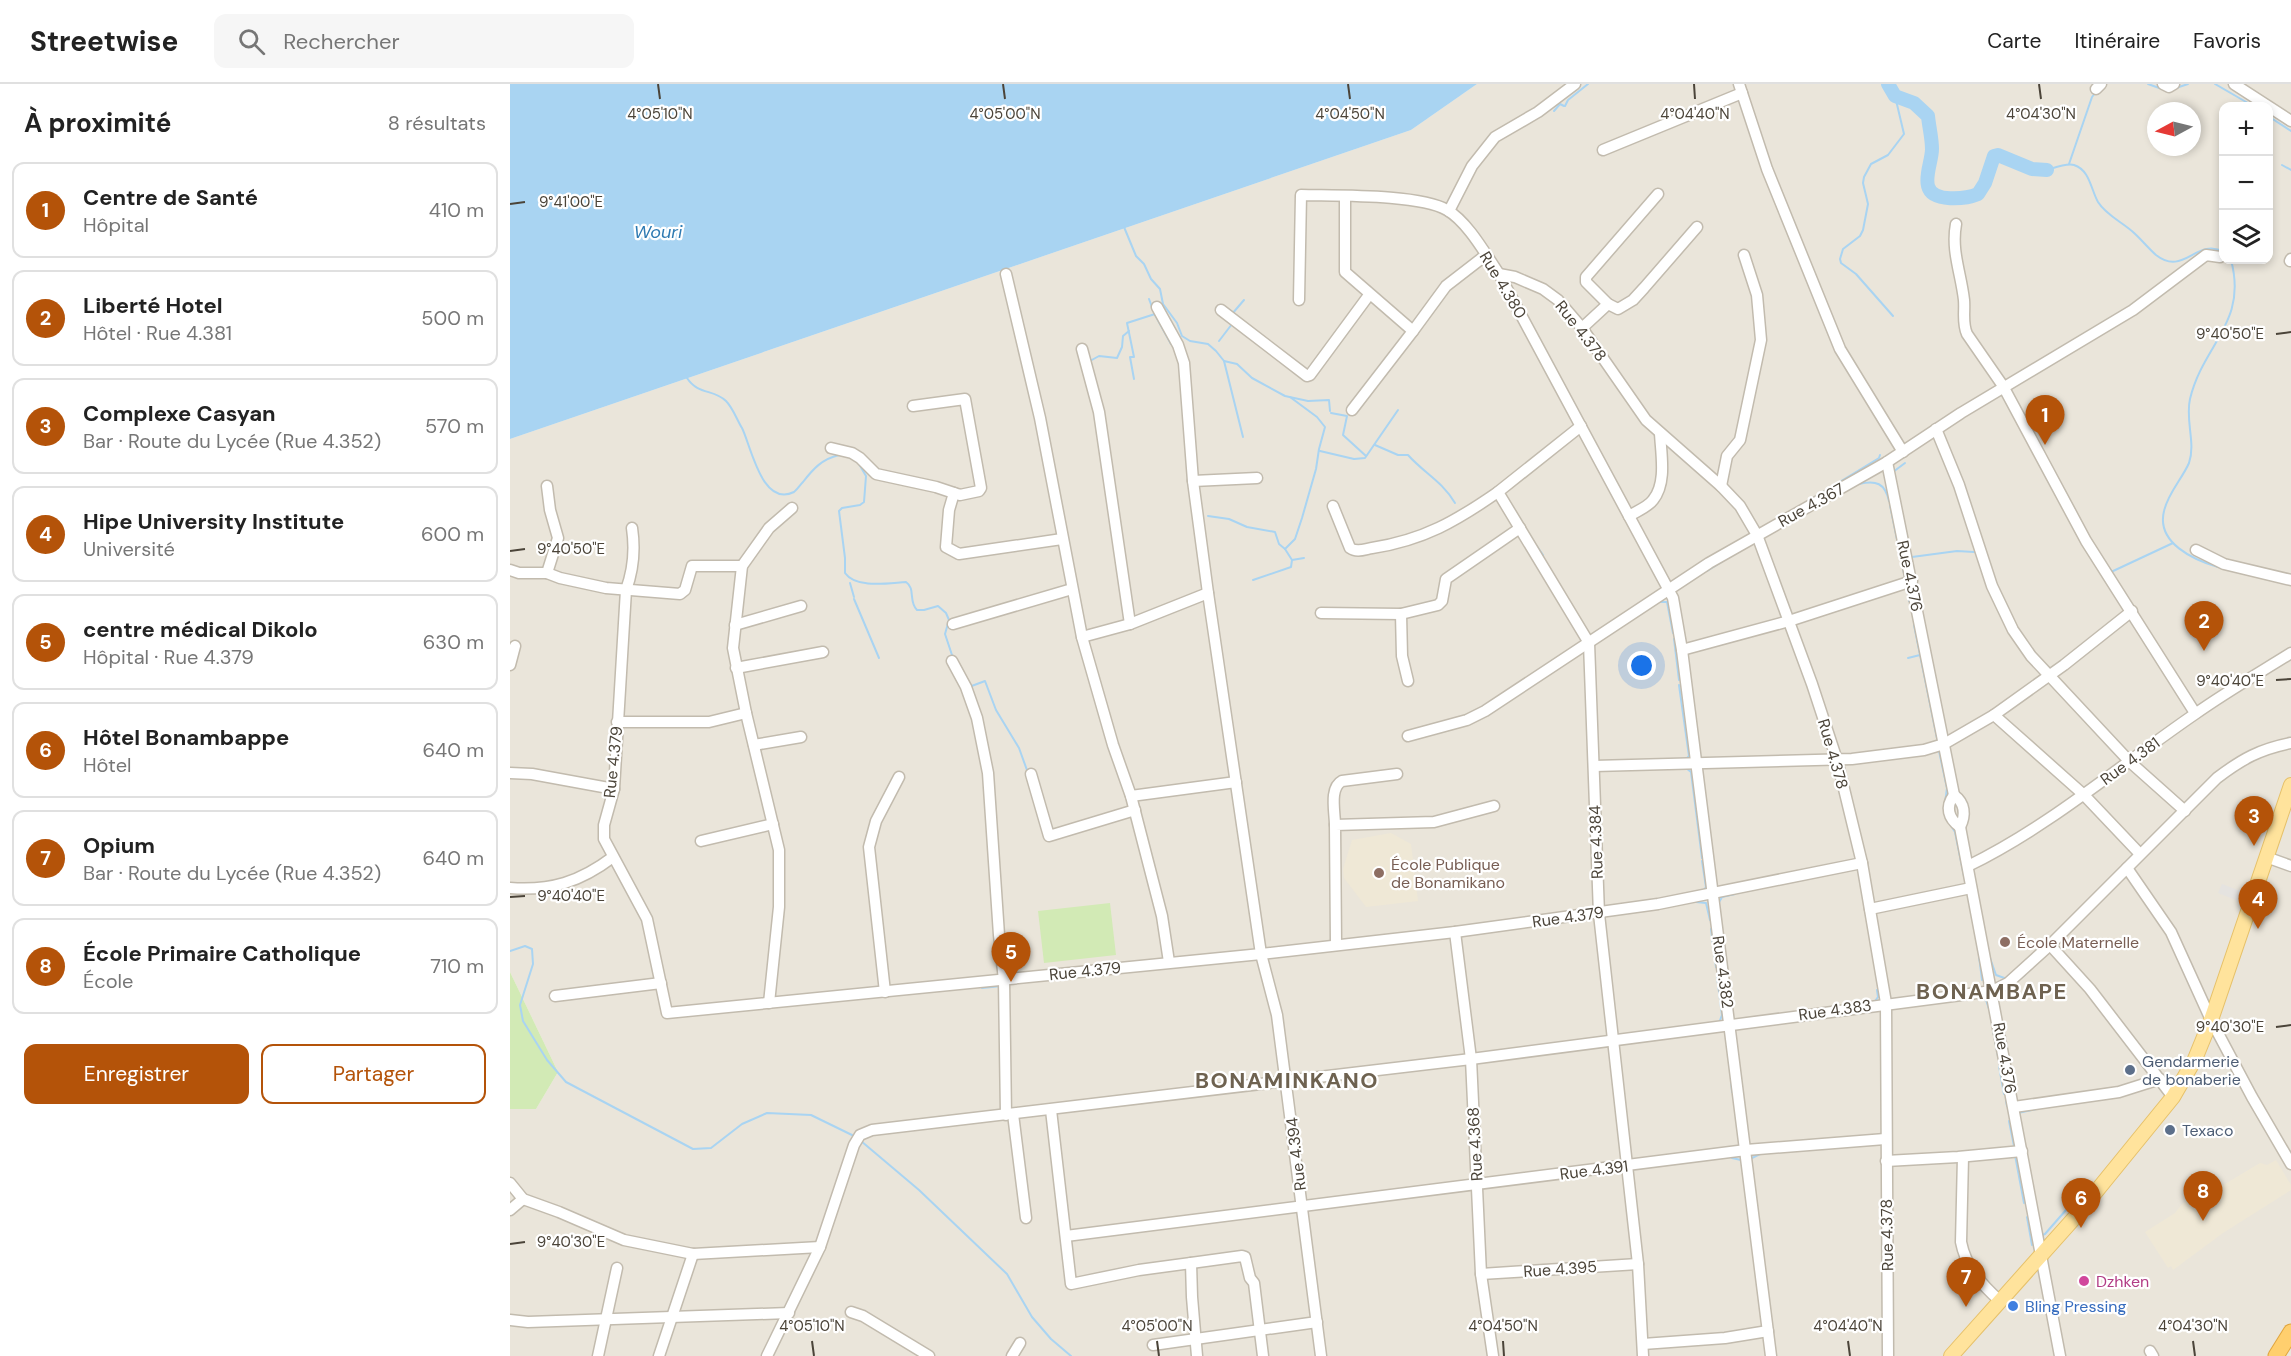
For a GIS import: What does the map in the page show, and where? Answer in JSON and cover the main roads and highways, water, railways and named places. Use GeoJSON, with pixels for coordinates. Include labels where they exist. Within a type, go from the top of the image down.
{"type":"FeatureCollection","features":[{"type":"Feature","properties":{"kind":"highway"},"geometry":{"type":"LineString","coordinates":[[2276,1356],[2291,1332]]}},
{"type":"Feature","properties":{"kind":"highway"},"geometry":{"type":"LineString","coordinates":[[2284,1356],[2291,1346]]}},
{"type":"Feature","properties":{"kind":"main road"},"geometry":{"type":"LineString","coordinates":[[1951,1356],[2042,1254],[2092,1188],[2137,1147],[2169,1105],[2195,1059],[2211,1020],[2291,785]]}},
{"type":"Feature","properties":{"kind":"water","name":"Wouri"},"geometry":{"type":"Polygon","coordinates":[[[510,84],[1477,84],[1411,130],[510,439],[510,84]]]}},
{"type":"Feature","properties":{"kind":"waterway"},"geometry":{"type":"LineString","coordinates":[[1565,106],[1568,100],[1588,84]]}},
{"type":"Feature","properties":{"kind":"waterway"},"geometry":{"type":"LineString","coordinates":[[1888,84],[1895,96],[1914,103],[1928,116],[1932,149],[1927,182],[1931,191],[1936,195],[1958,198],[1978,194],[1985,183],[1994,156],[1998,155],[2032,169],[2047,170]]}},
{"type":"Feature","properties":{"kind":"waterway"},"geometry":{"type":"LineString","coordinates":[[2148,84],[2162,89]]}},
{"type":"Feature","properties":{"kind":"waterway"},"geometry":{"type":"LineString","coordinates":[[2176,88],[2188,84]]}},
{"type":"Feature","properties":{"kind":"waterway"},"geometry":{"type":"LineString","coordinates":[[2215,84],[2246,102]]}},
{"type":"Feature","properties":{"kind":"waterway"},"geometry":{"type":"LineString","coordinates":[[2069,164],[2092,97],[2096,92]]}},
{"type":"Feature","properties":{"kind":"waterway"},"geometry":{"type":"LineString","coordinates":[[1893,316],[1856,274],[1841,263],[1840,259],[1843,249],[1860,236],[1863,230],[1868,204],[1863,183],[1864,177],[1871,164],[1888,155],[1904,134],[1895,96]]}},
{"type":"Feature","properties":{"kind":"waterway"},"geometry":{"type":"LineString","coordinates":[[1554,111],[1560,104],[1564,106]]}},
{"type":"Feature","properties":{"kind":"waterway"},"geometry":{"type":"LineString","coordinates":[[2273,119],[2291,131]]}},
{"type":"Feature","properties":{"kind":"waterway"},"geometry":{"type":"LineString","coordinates":[[2047,170],[2074,165],[2084,171],[2101,207],[2166,261],[2182,260],[2206,249],[2219,250]]}},
{"type":"Feature","properties":{"kind":"waterway"},"geometry":{"type":"LineString","coordinates":[[2282,165],[2291,170]]}},
{"type":"Feature","properties":{"kind":"waterway"},"geometry":{"type":"LineString","coordinates":[[1124,227],[1136,256],[1160,289],[1163,304],[1177,323],[1182,336],[1190,341],[1208,344],[1224,361],[1243,437]]}},
{"type":"Feature","properties":{"kind":"waterway"},"geometry":{"type":"LineString","coordinates":[[2218,567],[2198,560],[2179,548],[2171,541],[2163,522],[2166,504],[2186,469],[2191,455],[2189,407],[2196,380],[2222,332],[2234,301],[2235,282],[2232,264]]}},
{"type":"Feature","properties":{"kind":"waterway"},"geometry":{"type":"LineString","coordinates":[[1149,299],[1152,307]]}},
{"type":"Feature","properties":{"kind":"waterway"},"geometry":{"type":"LineString","coordinates":[[1232,314],[1244,300]]}},
{"type":"Feature","properties":{"kind":"waterway"},"geometry":{"type":"LineString","coordinates":[[1154,313],[1171,344]]}},
{"type":"Feature","properties":{"kind":"waterway"},"geometry":{"type":"LineString","coordinates":[[1134,379],[1130,357],[1134,357],[1127,323],[1155,314]]}},
{"type":"Feature","properties":{"kind":"waterway"},"geometry":{"type":"LineString","coordinates":[[1219,341],[1232,324]]}},
{"type":"Feature","properties":{"kind":"waterway"},"geometry":{"type":"LineString","coordinates":[[1090,361],[1099,356],[1117,358],[1122,347],[1123,336],[1129,331]]}},
{"type":"Feature","properties":{"kind":"waterway"},"geometry":{"type":"LineString","coordinates":[[1224,361],[1237,364],[1252,378],[1285,396],[1308,401],[1329,400],[1330,411]]}},
{"type":"Feature","properties":{"kind":"waterway"},"geometry":{"type":"LineString","coordinates":[[687,378],[696,387],[721,397],[728,404],[742,428],[759,473],[774,491],[783,495],[794,492],[818,465],[839,455]]}},
{"type":"Feature","properties":{"kind":"waterway"},"geometry":{"type":"LineString","coordinates":[[1285,549],[1295,539],[1302,518],[1325,427],[1317,417],[1290,397]]}},
{"type":"Feature","properties":{"kind":"waterway"},"geometry":{"type":"LineString","coordinates":[[1320,451],[1354,459],[1365,458],[1398,410]]}},
{"type":"Feature","properties":{"kind":"waterway"},"geometry":{"type":"LineString","coordinates":[[1331,413],[1347,416],[1343,435],[1366,456]]}},
{"type":"Feature","properties":{"kind":"waterway"},"geometry":{"type":"LineString","coordinates":[[1375,445],[1398,455],[1408,455],[1439,483],[1455,503]]}},
{"type":"Feature","properties":{"kind":"waterway"},"geometry":{"type":"LineString","coordinates":[[1810,500],[1879,458],[1880,455]]}},
{"type":"Feature","properties":{"kind":"waterway"},"geometry":{"type":"LineString","coordinates":[[1893,472],[1905,463]]}},
{"type":"Feature","properties":{"kind":"waterway"},"geometry":{"type":"LineString","coordinates":[[859,464],[866,476],[864,502],[860,505],[842,508],[839,511],[845,573],[850,578],[865,583],[906,582],[911,588],[913,603],[917,610],[938,606],[946,613],[949,620],[945,634],[953,658]]}},
{"type":"Feature","properties":{"kind":"waterway"},"geometry":{"type":"LineString","coordinates":[[1859,484],[1870,482],[1879,484],[1885,490],[1889,501]]}},
{"type":"Feature","properties":{"kind":"waterway"},"geometry":{"type":"LineString","coordinates":[[1890,505],[1905,578]]}},
{"type":"Feature","properties":{"kind":"waterway"},"geometry":{"type":"LineString","coordinates":[[1208,516],[1229,519],[1247,527],[1275,532],[1279,544],[1292,560]]}},
{"type":"Feature","properties":{"kind":"waterway"},"geometry":{"type":"LineString","coordinates":[[2111,572],[2173,543]]}},
{"type":"Feature","properties":{"kind":"waterway"},"geometry":{"type":"LineString","coordinates":[[1536,545],[1543,555]]}},
{"type":"Feature","properties":{"kind":"waterway"},"geometry":{"type":"LineString","coordinates":[[1912,557],[1957,551],[1974,552]]}},
{"type":"Feature","properties":{"kind":"waterway"},"geometry":{"type":"LineString","coordinates":[[1292,560],[1304,558]]}},
{"type":"Feature","properties":{"kind":"waterway"},"geometry":{"type":"LineString","coordinates":[[1253,580],[1291,567],[1292,560]]}},
{"type":"Feature","properties":{"kind":"waterway"},"geometry":{"type":"LineString","coordinates":[[1707,571],[1723,561]]}},
{"type":"Feature","properties":{"kind":"waterway"},"geometry":{"type":"LineString","coordinates":[[850,583],[854,597]]}},
{"type":"Feature","properties":{"kind":"waterway"},"geometry":{"type":"LineString","coordinates":[[1907,586],[1909,601]]}},
{"type":"Feature","properties":{"kind":"waterway"},"geometry":{"type":"LineString","coordinates":[[854,599],[879,658]]}},
{"type":"Feature","properties":{"kind":"waterway"},"geometry":{"type":"LineString","coordinates":[[1660,602],[1667,602],[1673,633]]}},
{"type":"Feature","properties":{"kind":"waterway"},"geometry":{"type":"LineString","coordinates":[[1914,625],[1938,743]]}},
{"type":"Feature","properties":{"kind":"waterway"},"geometry":{"type":"LineString","coordinates":[[1674,639],[1679,680]]}},
{"type":"Feature","properties":{"kind":"waterway"},"geometry":{"type":"LineString","coordinates":[[1908,658],[1920,655]]}},
{"type":"Feature","properties":{"kind":"waterway"},"geometry":{"type":"LineString","coordinates":[[969,687],[985,681],[996,710],[1019,748],[1028,773]]}},
{"type":"Feature","properties":{"kind":"waterway"},"geometry":{"type":"LineString","coordinates":[[1679,685],[1689,756],[1685,760]]}},
{"type":"Feature","properties":{"kind":"waterway"},"geometry":{"type":"LineString","coordinates":[[1939,751],[1947,788],[1945,803]]}},
{"type":"Feature","properties":{"kind":"waterway"},"geometry":{"type":"LineString","coordinates":[[1686,768],[1691,772],[1702,858]]}},
{"type":"Feature","properties":{"kind":"waterway"},"geometry":{"type":"LineString","coordinates":[[1944,808],[1947,820]]}},
{"type":"Feature","properties":{"kind":"waterway"},"geometry":{"type":"LineString","coordinates":[[1950,824],[1955,832],[1964,876]]}},
{"type":"Feature","properties":{"kind":"waterway"},"geometry":{"type":"LineString","coordinates":[[1702,861],[1706,887],[1703,891]]}},
{"type":"Feature","properties":{"kind":"waterway"},"geometry":{"type":"LineString","coordinates":[[1718,904],[1722,897],[1735,894]]}},
{"type":"Feature","properties":{"kind":"waterway"},"geometry":{"type":"LineString","coordinates":[[1696,902],[1706,903],[1710,920]]}},
{"type":"Feature","properties":{"kind":"waterway"},"geometry":{"type":"LineString","coordinates":[[1711,929],[1716,967]]}},
{"type":"Feature","properties":{"kind":"waterway"},"geometry":{"type":"LineString","coordinates":[[510,951],[525,946],[532,949],[533,964],[520,1005],[523,1021],[547,1060],[566,1082],[693,1149],[711,1148],[742,1124],[767,1113],[811,1115],[854,1136]]}},
{"type":"Feature","properties":{"kind":"waterway"},"geometry":{"type":"LineString","coordinates":[[1979,956],[1982,980]]}},
{"type":"Feature","properties":{"kind":"waterway"},"geometry":{"type":"LineString","coordinates":[[1990,958],[1996,975],[2007,979]]}},
{"type":"Feature","properties":{"kind":"waterway"},"geometry":{"type":"LineString","coordinates":[[1997,1002],[2003,992],[2025,975]]}},
{"type":"Feature","properties":{"kind":"waterway"},"geometry":{"type":"LineString","coordinates":[[1717,976],[1722,1015],[1719,1023]]}},
{"type":"Feature","properties":{"kind":"waterway"},"geometry":{"type":"LineString","coordinates":[[982,988],[1002,986]]}},
{"type":"Feature","properties":{"kind":"waterway"},"geometry":{"type":"LineString","coordinates":[[1875,1001],[1878,997],[1877,990]]}},
{"type":"Feature","properties":{"kind":"waterway"},"geometry":{"type":"LineString","coordinates":[[1981,998],[1986,1000],[1989,1009]]}},
{"type":"Feature","properties":{"kind":"waterway"},"geometry":{"type":"LineString","coordinates":[[1993,1030],[1998,1056]]}},
{"type":"Feature","properties":{"kind":"waterway"},"geometry":{"type":"LineString","coordinates":[[1999,1066],[2004,1094]]}},
{"type":"Feature","properties":{"kind":"waterway"},"geometry":{"type":"LineString","coordinates":[[1731,1080],[1732,1092]]}},
{"type":"Feature","properties":{"kind":"waterway"},"geometry":{"type":"LineString","coordinates":[[2006,1100],[2007,1106]]}},
{"type":"Feature","properties":{"kind":"waterway"},"geometry":{"type":"LineString","coordinates":[[2018,1113],[2036,1109]]}},
{"type":"Feature","properties":{"kind":"waterway"},"geometry":{"type":"LineString","coordinates":[[998,1120],[1006,1120]]}},
{"type":"Feature","properties":{"kind":"waterway"},"geometry":{"type":"LineString","coordinates":[[2009,1121],[2014,1146]]}},
{"type":"Feature","properties":{"kind":"waterway"},"geometry":{"type":"LineString","coordinates":[[861,1141],[919,1190],[1007,1274],[1032,1317],[1051,1339],[1071,1356]]}},
{"type":"Feature","properties":{"kind":"waterway"},"geometry":{"type":"LineString","coordinates":[[1750,1159],[1760,1154]]}},
{"type":"Feature","properties":{"kind":"waterway"},"geometry":{"type":"LineString","coordinates":[[2015,1155],[2024,1203]]}},
{"type":"Feature","properties":{"kind":"waterway"},"geometry":{"type":"LineString","coordinates":[[1732,1158],[1741,1160]]}},
{"type":"Feature","properties":{"kind":"waterway"},"geometry":{"type":"LineString","coordinates":[[2040,1236],[2045,1234],[2087,1186]]}},
{"type":"Feature","properties":{"kind":"waterway"},"geometry":{"type":"LineString","coordinates":[[2027,1217],[2032,1245]]}},
{"type":"Feature","properties":{"kind":"place","name":"Centre de Santé"},"geometry":{"type":"Point","coordinates":[2045,445]}},
{"type":"Feature","properties":{"kind":"place","name":"Liberté Hotel"},"geometry":{"type":"Point","coordinates":[2204,651]}},
{"type":"Feature","properties":{"kind":"place","name":"Complexe Casyan"},"geometry":{"type":"Point","coordinates":[2254,846]}},
{"type":"Feature","properties":{"kind":"place","name":"École Publique de Bonamikano"},"geometry":{"type":"Point","coordinates":[1379,873]}},
{"type":"Feature","properties":{"kind":"place","name":"Hipe University Institute"},"geometry":{"type":"Point","coordinates":[2258,929]}},
{"type":"Feature","properties":{"kind":"place","name":"École Maternelle"},"geometry":{"type":"Point","coordinates":[2005,942]}},
{"type":"Feature","properties":{"kind":"place","name":"centre médical Dikolo"},"geometry":{"type":"Point","coordinates":[1011,982]}},
{"type":"Feature","properties":{"kind":"place","name":"Gendarmerie de bonaberie"},"geometry":{"type":"Point","coordinates":[2130,1070]}},
{"type":"Feature","properties":{"kind":"place","name":"Texaco"},"geometry":{"type":"Point","coordinates":[2170,1130]}},
{"type":"Feature","properties":{"kind":"place","name":"École Primaire Catholique"},"geometry":{"type":"Point","coordinates":[2203,1221]}},
{"type":"Feature","properties":{"kind":"place","name":"Hôtel Bonambappe"},"geometry":{"type":"Point","coordinates":[2081,1228]}},
{"type":"Feature","properties":{"kind":"place","name":"Dzhken"},"geometry":{"type":"Point","coordinates":[2084,1281]}},
{"type":"Feature","properties":{"kind":"place","name":"Bling Pressing"},"geometry":{"type":"Point","coordinates":[2013,1306]}},
{"type":"Feature","properties":{"kind":"place","name":"Opium"},"geometry":{"type":"Point","coordinates":[1966,1307]}},
{"type":"Feature","properties":{"kind":"district","name":"BONAMBAPE"},"geometry":{"type":"Point","coordinates":[1992,991]}},
{"type":"Feature","properties":{"kind":"district","name":"BONAMINKANO"},"geometry":{"type":"Point","coordinates":[1287,1080]}}]}
